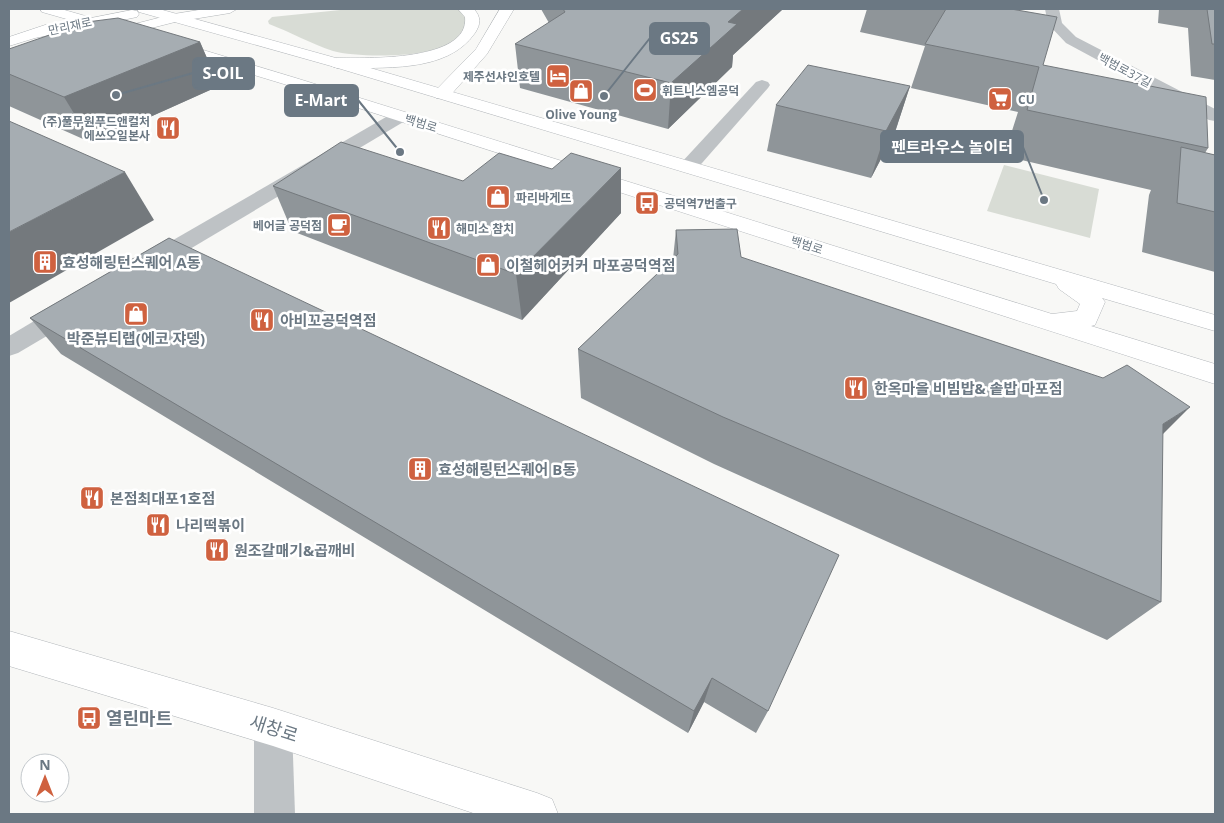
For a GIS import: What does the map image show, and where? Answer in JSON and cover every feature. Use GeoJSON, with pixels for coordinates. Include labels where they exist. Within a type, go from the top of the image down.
{"type":"FeatureCollection","features":[{"type":"Feature","properties":{"kind":"main road"},"geometry":{"type":"LineString","coordinates":[[33,34],[38,17],[38,12],[35,9]]}},
{"type":"Feature","properties":{"kind":"main road"},"geometry":{"type":"LineString","coordinates":[[47,9],[117,29]]}},
{"type":"Feature","properties":{"kind":"main road"},"geometry":{"type":"LineString","coordinates":[[82,20],[99,9]]}},
{"type":"Feature","properties":{"kind":"main road"},"geometry":{"type":"LineString","coordinates":[[79,40],[171,13],[230,9]]}},
{"type":"Feature","properties":{"kind":"main road"},"geometry":{"type":"LineString","coordinates":[[337,63],[382,62],[442,54],[460,44],[469,33],[474,22],[472,13],[466,9]]}},
{"type":"Feature","properties":{"kind":"main road"},"geometry":{"type":"LineString","coordinates":[[442,94],[482,51],[507,9]]}},
{"type":"Feature","properties":{"kind":"main road"},"geometry":{"type":"LineString","coordinates":[[134,45],[98,41],[150,10],[171,13],[1215,323]]}},
{"type":"Feature","properties":{"kind":"main road","name":"만리재로"},"geometry":{"type":"LineString","coordinates":[[9,42],[82,20],[150,10]]}},
{"type":"Feature","properties":{"kind":"main road","name":"백범로"},"geometry":{"type":"LineString","coordinates":[[117,29],[156,43],[178,48],[399,116],[1215,374]]}},
{"type":"Feature","properties":{"kind":"main road"},"geometry":{"type":"LineString","coordinates":[[1048,321],[1086,319],[1093,302],[1054,275]]}},
{"type":"Feature","properties":{"kind":"main road","name":"새창로"},"geometry":{"type":"LineString","coordinates":[[9,648],[273,727],[537,814]]}},
{"type":"Feature","properties":{"kind":"street","name":"백범로37길"},"geometry":{"type":"LineString","coordinates":[[1052,9],[1055,24],[1071,40],[1215,116]]}},
{"type":"Feature","properties":{"kind":"street","name":"백범로37길"},"geometry":{"type":"LineString","coordinates":[[1075,24],[1090,39],[1215,103]]}},
{"type":"Feature","properties":{"kind":"street"},"geometry":{"type":"LineString","coordinates":[[688,167],[762,85]]}},
{"type":"Feature","properties":{"kind":"street","name":"백범로"},"geometry":{"type":"LineString","coordinates":[[134,273],[399,116]]}},
{"type":"Feature","properties":{"kind":"street"},"geometry":{"type":"LineString","coordinates":[[9,347],[83,303]]}},
{"type":"Feature","properties":{"kind":"street"},"geometry":{"type":"LineString","coordinates":[[273,727],[275,814]]}},
{"type":"Feature","properties":{"kind":"shaded area"},"geometry":{"type":"Polygon","coordinates":[[[350,9],[457,9],[464,12],[468,22],[451,43],[441,48],[411,54],[376,56],[333,51],[269,24],[268,21],[272,17],[350,9]]]}},
{"type":"Feature","properties":{"kind":"shaded area"},"geometry":{"type":"Polygon","coordinates":[[[1004,165],[1099,189],[1090,238],[987,211],[1004,165]]]}},
{"type":"Feature","properties":{"kind":"building"},"geometry":{"type":"Polygon","coordinates":[[[563,9],[743,9],[728,22],[737,24],[671,83],[515,44],[565,12],[563,9]]]}},
{"type":"Feature","properties":{"kind":"building"},"geometry":{"type":"Polygon","coordinates":[[[946,9],[1011,9],[1057,17],[1043,65],[1206,97],[1208,148],[1027,110],[1039,67],[925,44],[946,9]]]}},
{"type":"Feature","properties":{"kind":"building"},"geometry":{"type":"Polygon","coordinates":[[[1207,9],[1215,9],[1215,44],[1212,44],[1207,9]]]}},
{"type":"Feature","properties":{"kind":"building"},"geometry":{"type":"Polygon","coordinates":[[[118,18],[200,42],[64,97],[9,74],[9,49],[87,22],[118,18]]]}},
{"type":"Feature","properties":{"kind":"building"},"geometry":{"type":"Polygon","coordinates":[[[808,65],[910,86],[886,131],[776,105],[808,65]]]}},
{"type":"Feature","properties":{"kind":"building"},"geometry":{"type":"Polygon","coordinates":[[[9,121],[125,172],[9,232],[9,121]]]}},
{"type":"Feature","properties":{"kind":"building"},"geometry":{"type":"Polygon","coordinates":[[[341,142],[463,181],[499,153],[552,169],[571,153],[621,168],[516,274],[273,186],[341,142]]]}},
{"type":"Feature","properties":{"kind":"building"},"geometry":{"type":"Polygon","coordinates":[[[1181,147],[1215,155],[1215,212],[1177,203],[1181,147]]]}},
{"type":"Feature","properties":{"kind":"building"},"geometry":{"type":"Polygon","coordinates":[[[737,229],[741,257],[1103,378],[1127,365],[1190,407],[1163,424],[1161,602],[723,417],[578,349],[678,254],[676,230],[737,229]]]}},
{"type":"Feature","properties":{"kind":"building","name":"효성해링턴스퀘어 B동"},"geometry":{"type":"Polygon","coordinates":[[[169,238],[839,555],[768,711],[712,678],[694,711],[30,318],[169,238]]]}},
{"type":"Feature","properties":{"kind":"place","name":"제주선샤인호텔"},"geometry":{"type":"Point","coordinates":[558,76]}},
{"type":"Feature","properties":{"kind":"place","name":"휘트니스엠공덕"},"geometry":{"type":"Point","coordinates":[645,90]}},
{"type":"Feature","properties":{"kind":"place","name":"Olive Young"},"geometry":{"type":"Point","coordinates":[581,91]}},
{"type":"Feature","properties":{"kind":"place","name":"S-OIL"},"geometry":{"type":"Point","coordinates":[116,95]}},
{"type":"Feature","properties":{"kind":"place","name":"GS25"},"geometry":{"type":"Point","coordinates":[604,96]}},
{"type":"Feature","properties":{"kind":"place","name":"CU"},"geometry":{"type":"Point","coordinates":[1000,99]}},
{"type":"Feature","properties":{"kind":"place","name":"(주)풀무원푸드앤컬처 에쓰오일본사"},"geometry":{"type":"Point","coordinates":[168,128]}},
{"type":"Feature","properties":{"kind":"place","name":"E-Mart"},"geometry":{"type":"Point","coordinates":[400,152]}},
{"type":"Feature","properties":{"kind":"place","name":"파리바게뜨"},"geometry":{"type":"Point","coordinates":[498,197]}},
{"type":"Feature","properties":{"kind":"place","name":"펜트라우스 놀이터"},"geometry":{"type":"Point","coordinates":[1044,200]}},
{"type":"Feature","properties":{"kind":"place","name":"공덕역7번출구"},"geometry":{"type":"Point","coordinates":[647,203]}},
{"type":"Feature","properties":{"kind":"place","name":"베어글 공덕점"},"geometry":{"type":"Point","coordinates":[339,225]}},
{"type":"Feature","properties":{"kind":"place","name":"해미소 참치"},"geometry":{"type":"Point","coordinates":[439,228]}},
{"type":"Feature","properties":{"kind":"place","name":"효성해링턴스퀘어 A동"},"geometry":{"type":"Point","coordinates":[45,262]}},
{"type":"Feature","properties":{"kind":"place","name":"이철헤어커커 마포공덕역점"},"geometry":{"type":"Point","coordinates":[488,265]}},
{"type":"Feature","properties":{"kind":"place","name":"박준뷰티랩(에코 쟈뎅)"},"geometry":{"type":"Point","coordinates":[136,314]}},
{"type":"Feature","properties":{"kind":"place","name":"아비꼬공덕역점"},"geometry":{"type":"Point","coordinates":[262,320]}},
{"type":"Feature","properties":{"kind":"place","name":"한옥마을 비빔밥& 솥밥 마포점"},"geometry":{"type":"Point","coordinates":[856,388]}},
{"type":"Feature","properties":{"kind":"place","name":"효성해링턴스퀘어 B동"},"geometry":{"type":"Point","coordinates":[420,469]}},
{"type":"Feature","properties":{"kind":"place","name":"본점최대포1호점"},"geometry":{"type":"Point","coordinates":[92,498]}},
{"type":"Feature","properties":{"kind":"place","name":"나리떡볶이"},"geometry":{"type":"Point","coordinates":[158,525]}},
{"type":"Feature","properties":{"kind":"place","name":"원조갈매기&곱깨비"},"geometry":{"type":"Point","coordinates":[217,550]}},
{"type":"Feature","properties":{"kind":"place","name":"열린마트"},"geometry":{"type":"Point","coordinates":[89,718]}}]}
